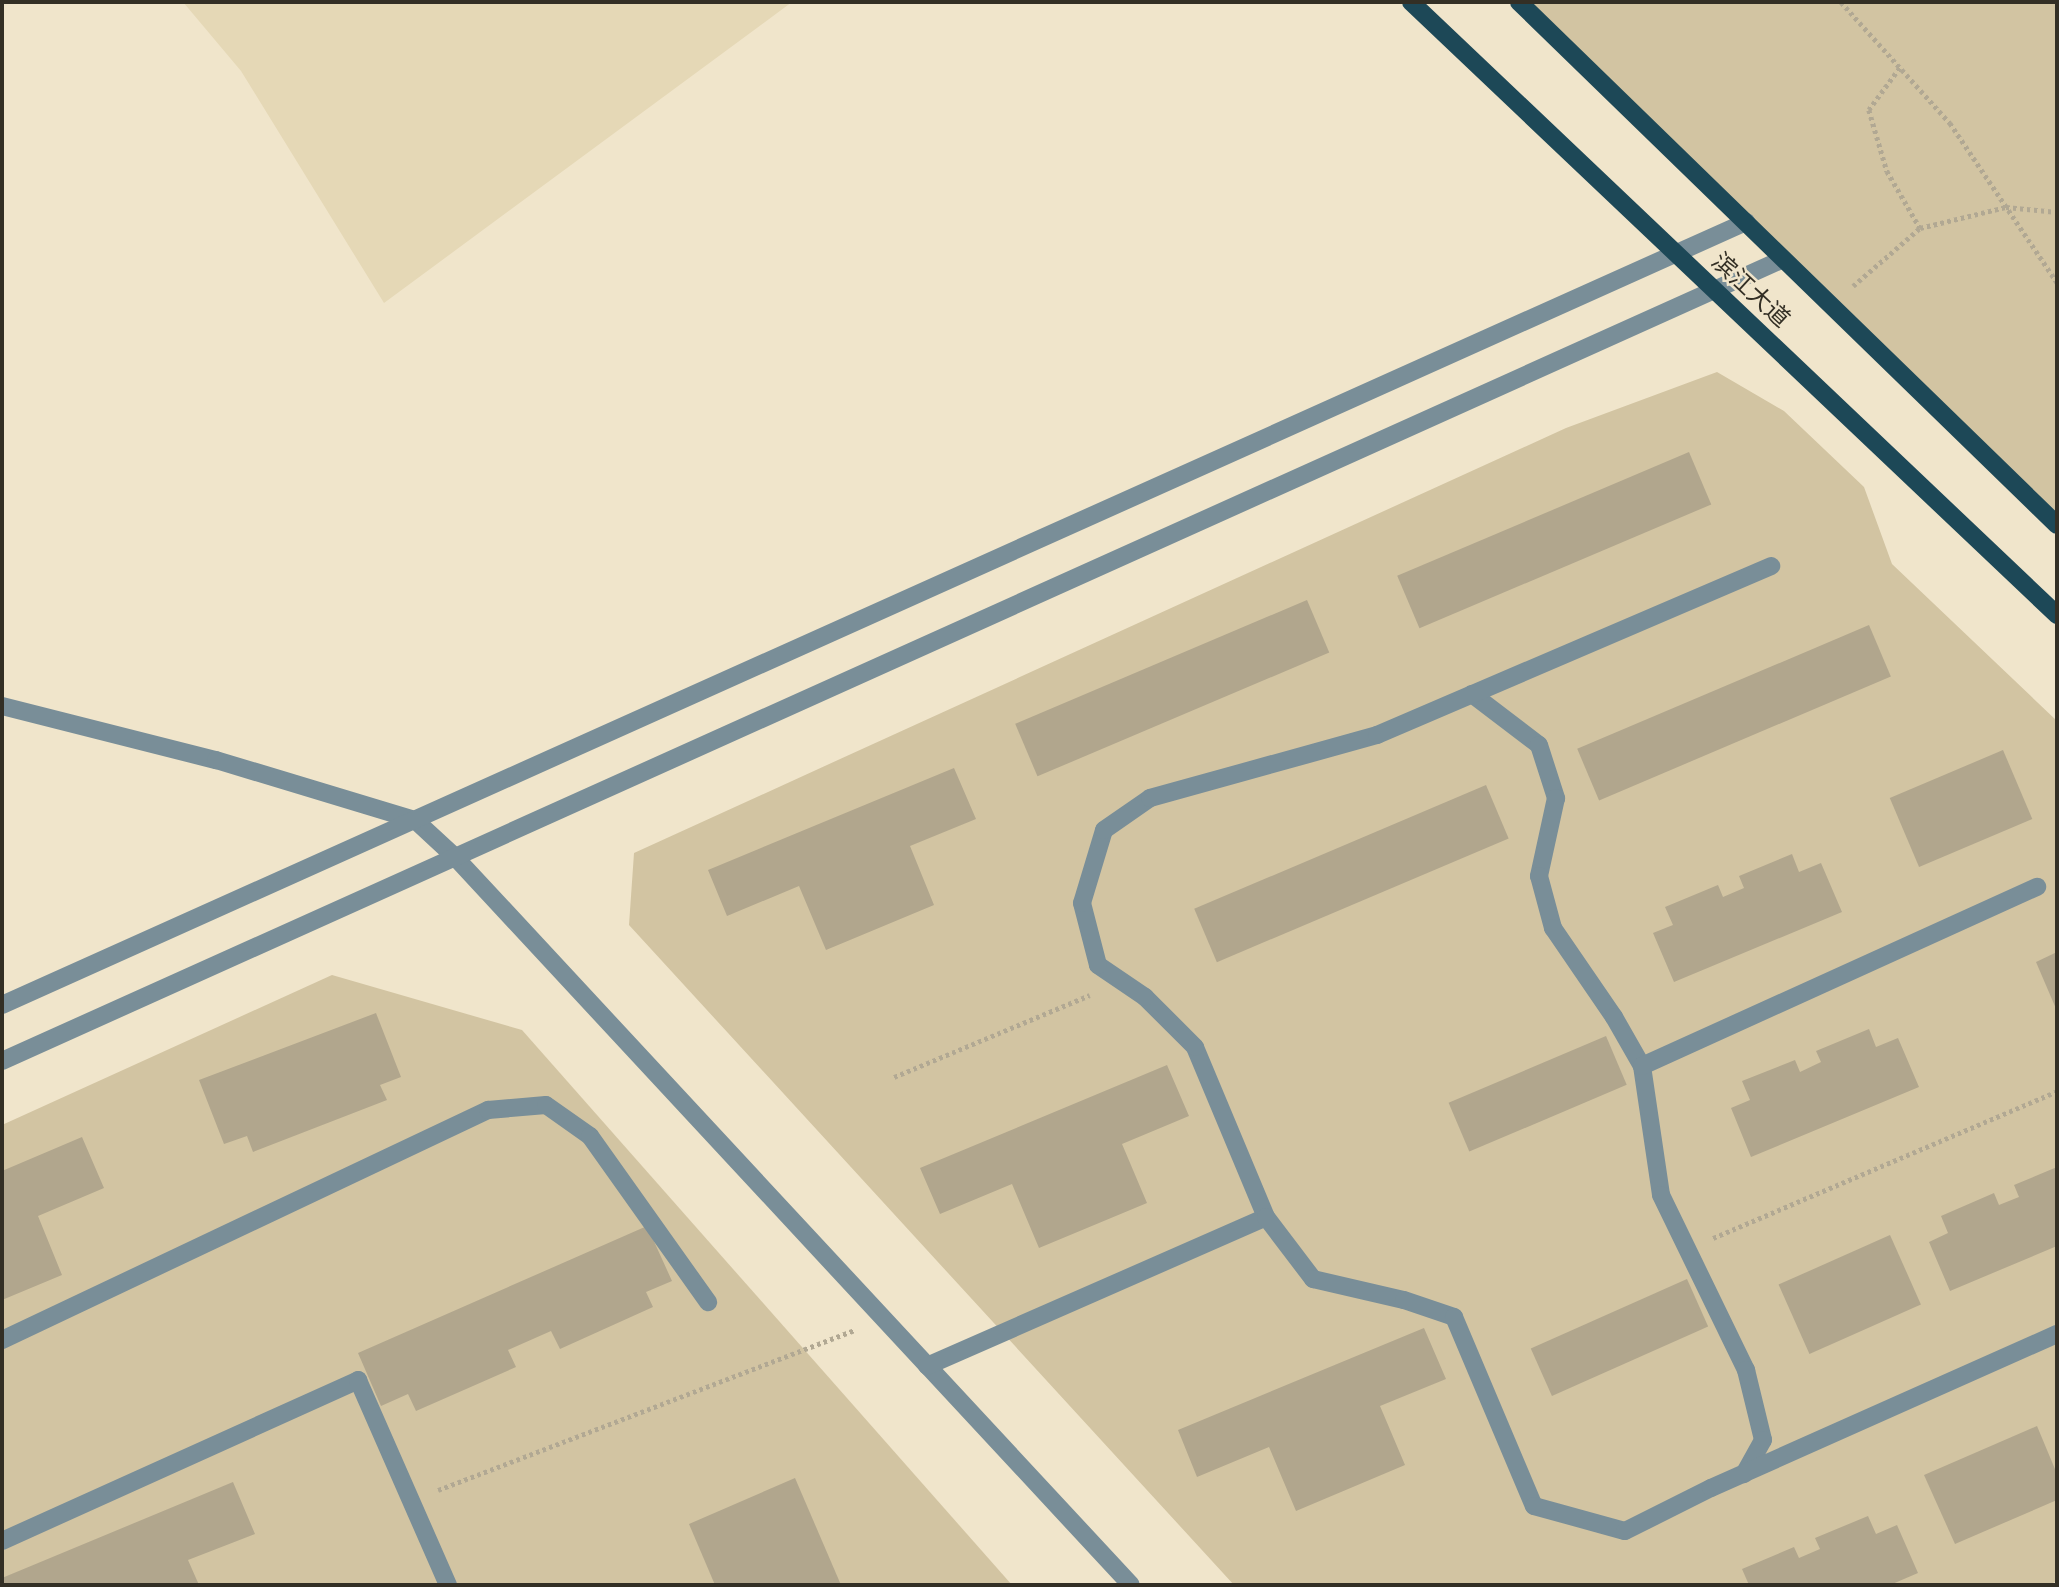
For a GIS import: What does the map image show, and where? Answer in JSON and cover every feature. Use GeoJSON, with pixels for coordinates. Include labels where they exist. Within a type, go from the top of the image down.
{"type":"FeatureCollection","features":[{"type":"Feature","properties":{"kind":"main road","name":"滨江大道"},"geometry":{"type":"LineString","coordinates":[[1411,2],[2057,615]]}},
{"type":"Feature","properties":{"kind":"main road","name":"滨江大道"},"geometry":{"type":"LineString","coordinates":[[1519,2],[2057,525]]}},
{"type":"Feature","properties":{"kind":"street"},"geometry":{"type":"LineString","coordinates":[[2,1005],[1674,252],[1746,222]]}},
{"type":"Feature","properties":{"kind":"street"},"geometry":{"type":"LineString","coordinates":[[2,1060],[1783,259]]}},
{"type":"Feature","properties":{"kind":"street"},"geometry":{"type":"LineString","coordinates":[[1771,566],[1377,735],[1150,798],[1104,830],[1082,903],[1098,965],[1145,997],[1195,1047],[1266,1217],[1313,1279],[1404,1300],[1454,1317],[1534,1506],[1625,1531],[1744,1474],[2057,1334]]}},
{"type":"Feature","properties":{"kind":"street"},"geometry":{"type":"LineString","coordinates":[[1472,694],[1539,745],[1556,798],[1539,876],[1553,928],[1614,1017],[1642,1066],[1661,1195],[1746,1370],[1763,1440],[1744,1474]]}},
{"type":"Feature","properties":{"kind":"street"},"geometry":{"type":"LineString","coordinates":[[2,706],[216,760],[415,820],[455,857],[1130,1585]]}},
{"type":"Feature","properties":{"kind":"street"},"geometry":{"type":"LineString","coordinates":[[1642,1066],[2037,887]]}},
{"type":"Feature","properties":{"kind":"street"},"geometry":{"type":"LineString","coordinates":[[2,1340],[488,1110],[546,1105],[590,1136],[708,1302]]}},
{"type":"Feature","properties":{"kind":"street"},"geometry":{"type":"LineString","coordinates":[[927,1366],[1266,1217]]}},
{"type":"Feature","properties":{"kind":"street"},"geometry":{"type":"LineString","coordinates":[[2,1541],[358,1380],[448,1585]]}},
{"type":"Feature","properties":{"kind":"path"},"geometry":{"type":"LineString","coordinates":[[1841,2],[1950,123],[2057,282]]}},
{"type":"Feature","properties":{"kind":"path"},"geometry":{"type":"LineString","coordinates":[[1900,68],[1869,110],[1887,171],[1920,228]]}},
{"type":"Feature","properties":{"kind":"path"},"geometry":{"type":"LineString","coordinates":[[1831,305],[1920,228],[2006,207],[2057,212]]}},
{"type":"Feature","properties":{"kind":"path"},"geometry":{"type":"LineString","coordinates":[[894,1077],[1123,982]]}},
{"type":"Feature","properties":{"kind":"path"},"geometry":{"type":"LineString","coordinates":[[1686,1250],[2057,1091]]}},
{"type":"Feature","properties":{"kind":"path"},"geometry":{"type":"LineString","coordinates":[[411,1500],[883,1319]]}},
{"type":"Feature","properties":{"kind":"shaded area"},"geometry":{"type":"Polygon","coordinates":[[[183,2],[792,2],[384,303],[241,71],[183,2]]]}},
{"type":"Feature","properties":{"kind":"shaded area"},"geometry":{"type":"Polygon","coordinates":[[[1519,2],[2057,2],[2057,525],[1519,2]]]}},
{"type":"Feature","properties":{"kind":"shaded area"},"geometry":{"type":"Polygon","coordinates":[[[1717,372],[1784,411],[1864,487],[1892,564],[2057,721],[2057,1581],[2049,1585],[1234,1585],[629,925],[634,853],[1566,428],[1717,372]]]}},
{"type":"Feature","properties":{"kind":"shaded area"},"geometry":{"type":"Polygon","coordinates":[[[332,975],[522,1030],[1012,1585],[2,1585],[2,1125],[332,975]]]}},
{"type":"Feature","properties":{"kind":"building"},"geometry":{"type":"Polygon","coordinates":[[[1689,452],[1711,504],[1419,628],[1397,576],[1689,452]]]}},
{"type":"Feature","properties":{"kind":"building"},"geometry":{"type":"Polygon","coordinates":[[[1307,600],[1329,652],[1037,776],[1015,724],[1307,600]]]}},
{"type":"Feature","properties":{"kind":"building"},"geometry":{"type":"Polygon","coordinates":[[[1869,625],[1891,677],[1599,800],[1577,749],[1869,625]]]}},
{"type":"Feature","properties":{"kind":"building"},"geometry":{"type":"Polygon","coordinates":[[[2003,750],[2032,819],[1919,867],[1890,798],[2003,750]]]}},
{"type":"Feature","properties":{"kind":"building"},"geometry":{"type":"Polygon","coordinates":[[[954,768],[976,819],[910,846],[934,905],[826,950],[799,886],[727,916],[708,870],[954,768]]]}},
{"type":"Feature","properties":{"kind":"building"},"geometry":{"type":"Polygon","coordinates":[[[1486,785],[1509,838],[1217,962],[1194,909],[1486,785]]]}},
{"type":"Feature","properties":{"kind":"building"},"geometry":{"type":"Polygon","coordinates":[[[1792,854],[1799,872],[1821,863],[1842,912],[1674,982],[1653,933],[1673,925],[1665,907],[1718,885],[1723,897],[1744,888],[1739,876],[1792,854]]]}},
{"type":"Feature","properties":{"kind":"building"},"geometry":{"type":"Polygon","coordinates":[[[2057,952],[2057,1011],[2036,962],[2057,952]]]}},
{"type":"Feature","properties":{"kind":"building"},"geometry":{"type":"Polygon","coordinates":[[[376,1013],[401,1077],[380,1085],[387,1100],[253,1152],[247,1136],[224,1144],[199,1080],[376,1013]]]}},
{"type":"Feature","properties":{"kind":"building"},"geometry":{"type":"Polygon","coordinates":[[[1869,1029],[1876,1047],[1898,1038],[1919,1087],[1751,1157],[1731,1108],[1750,1100],[1742,1081],[1795,1060],[1800,1072],[1821,1062],[1816,1051],[1869,1029]]]}},
{"type":"Feature","properties":{"kind":"building"},"geometry":{"type":"Polygon","coordinates":[[[1606,1036],[1627,1085],[1469,1152],[1449,1103],[1606,1036]]]}},
{"type":"Feature","properties":{"kind":"building"},"geometry":{"type":"Polygon","coordinates":[[[1167,1065],[1189,1116],[1122,1144],[1147,1203],[1039,1248],[1012,1184],[940,1214],[920,1168],[1167,1065]]]}},
{"type":"Feature","properties":{"kind":"building"},"geometry":{"type":"Polygon","coordinates":[[[82,1137],[104,1188],[38,1216],[62,1275],[2,1300],[2,1171],[82,1137]]]}},
{"type":"Feature","properties":{"kind":"building"},"geometry":{"type":"Polygon","coordinates":[[[2057,1167],[2057,1246],[1950,1291],[1929,1242],[1948,1233],[1941,1216],[1994,1193],[1999,1205],[2019,1197],[2014,1185],[2057,1167]]]}},
{"type":"Feature","properties":{"kind":"building"},"geometry":{"type":"Polygon","coordinates":[[[647,1226],[672,1281],[646,1292],[653,1307],[560,1349],[551,1331],[508,1350],[516,1367],[416,1411],[408,1394],[381,1406],[358,1353],[647,1226]]]}},
{"type":"Feature","properties":{"kind":"building"},"geometry":{"type":"Polygon","coordinates":[[[1890,1235],[1921,1304],[1809,1354],[1779,1285],[1890,1235]]]}},
{"type":"Feature","properties":{"kind":"building"},"geometry":{"type":"Polygon","coordinates":[[[1687,1279],[1708,1327],[1552,1396],[1531,1349],[1687,1279]]]}},
{"type":"Feature","properties":{"kind":"building"},"geometry":{"type":"Polygon","coordinates":[[[1424,1328],[1446,1379],[1380,1406],[1405,1465],[1296,1511],[1269,1447],[1197,1477],[1178,1430],[1424,1328]]]}},
{"type":"Feature","properties":{"kind":"building"},"geometry":{"type":"Polygon","coordinates":[[[2037,1426],[2057,1474],[2057,1500],[1955,1544],[1924,1475],[2037,1426]]]}},
{"type":"Feature","properties":{"kind":"building"},"geometry":{"type":"Polygon","coordinates":[[[795,1478],[841,1585],[715,1585],[689,1524],[795,1478]]]}},
{"type":"Feature","properties":{"kind":"building"},"geometry":{"type":"Polygon","coordinates":[[[233,1482],[255,1534],[188,1560],[199,1585],[2,1585],[2,1578],[233,1482]]]}},
{"type":"Feature","properties":{"kind":"building"},"geometry":{"type":"Polygon","coordinates":[[[1868,1516],[1876,1534],[1897,1525],[1918,1573],[1890,1585],[1749,1585],[1742,1569],[1794,1547],[1799,1558],[1820,1549],[1815,1538],[1868,1516]]]}}]}
